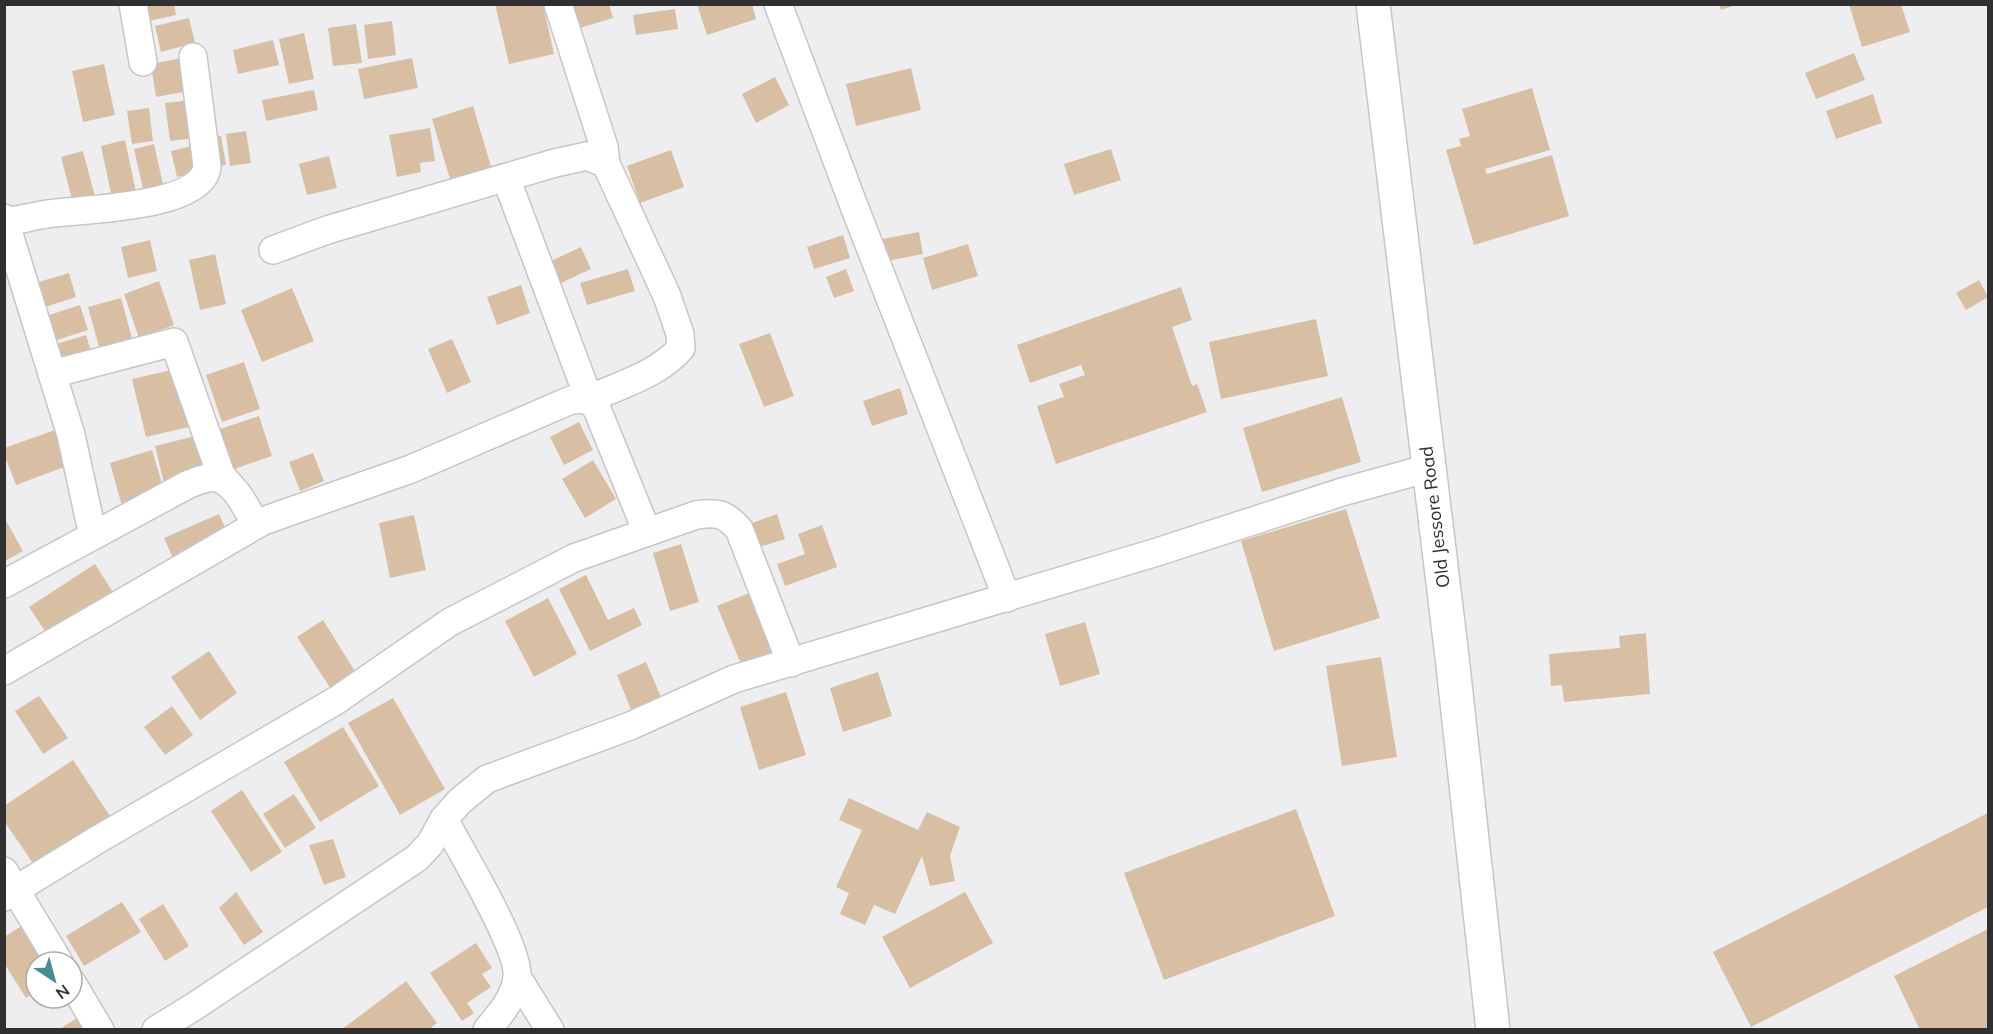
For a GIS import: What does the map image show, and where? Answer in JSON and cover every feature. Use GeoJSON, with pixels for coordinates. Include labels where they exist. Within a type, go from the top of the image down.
{"type":"FeatureCollection","features":[{"type":"Feature","properties":{"kind":"street"},"geometry":{"type":"LineString","coordinates":[[133,4],[143,63]]}},
{"type":"Feature","properties":{"kind":"street"},"geometry":{"type":"LineString","coordinates":[[4,671],[256,525],[411,470],[572,400],[589,399],[672,359],[681,348],[680,334],[667,296],[606,164],[604,147],[558,4]]}},
{"type":"Feature","properties":{"kind":"street"},"geometry":{"type":"LineString","coordinates":[[778,4],[850,196],[1007,598]]}},
{"type":"Feature","properties":{"kind":"street","name":"Old Jessore Road"},"geometry":{"type":"LineString","coordinates":[[1373,4],[1493,1029]]}},
{"type":"Feature","properties":{"kind":"street"},"geometry":{"type":"LineString","coordinates":[[93,536],[71,435],[5,220],[148,203],[178,194],[202,180],[207,166],[194,57]]}},
{"type":"Feature","properties":{"kind":"street"},"geometry":{"type":"LineString","coordinates":[[273,250],[327,231],[587,156],[606,164]]}},
{"type":"Feature","properties":{"kind":"street"},"geometry":{"type":"LineString","coordinates":[[506,178],[589,399],[597,409],[647,532]]}},
{"type":"Feature","properties":{"kind":"street"},"geometry":{"type":"LineString","coordinates":[[52,374],[174,342],[221,475],[240,498],[256,525]]}},
{"type":"Feature","properties":{"kind":"street"},"geometry":{"type":"LineString","coordinates":[[156,1029],[417,858],[430,844],[444,819],[460,801],[487,779],[630,726],[734,679],[1157,552],[1342,492],[1429,468]]}},
{"type":"Feature","properties":{"kind":"street"},"geometry":{"type":"LineString","coordinates":[[4,584],[189,484],[216,478],[228,483]]}},
{"type":"Feature","properties":{"kind":"street"},"geometry":{"type":"LineString","coordinates":[[51,950],[9,886],[337,700],[450,622],[574,558],[696,515],[713,512],[727,517],[739,529],[791,663]]}},
{"type":"Feature","properties":{"kind":"street"},"geometry":{"type":"LineString","coordinates":[[444,819],[509,942],[517,977],[550,1029]]}},
{"type":"Feature","properties":{"kind":"street"},"geometry":{"type":"LineString","coordinates":[[487,1029],[508,1005],[517,977]]}},
{"type":"Feature","properties":{"kind":"street"},"geometry":{"type":"LineString","coordinates":[[84,1003],[100,1029]]}},
{"type":"Feature","properties":{"kind":"building"},"geometry":{"type":"Polygon","coordinates":[[[146,4],[174,4],[176,15],[149,21],[146,4]]]}},
{"type":"Feature","properties":{"kind":"building"},"geometry":{"type":"Polygon","coordinates":[[[495,4],[543,4],[554,54],[509,64],[495,4]]]}},
{"type":"Feature","properties":{"kind":"building"},"geometry":{"type":"Polygon","coordinates":[[[576,4],[609,4],[613,18],[573,30],[567,7],[576,4]]]}},
{"type":"Feature","properties":{"kind":"building"},"geometry":{"type":"Polygon","coordinates":[[[697,4],[752,4],[756,19],[707,35],[697,4]]]}},
{"type":"Feature","properties":{"kind":"building"},"geometry":{"type":"Polygon","coordinates":[[[1719,4],[1736,4],[1736,5],[1721,10],[1719,4]]]}},
{"type":"Feature","properties":{"kind":"building"},"geometry":{"type":"Polygon","coordinates":[[[1849,4],[1901,4],[1910,32],[1862,47],[1849,4]]]}},
{"type":"Feature","properties":{"kind":"building"},"geometry":{"type":"Polygon","coordinates":[[[675,9],[678,29],[636,35],[633,15],[675,9]]]}},
{"type":"Feature","properties":{"kind":"building"},"geometry":{"type":"Polygon","coordinates":[[[189,18],[195,43],[161,52],[155,26],[189,18]]]}},
{"type":"Feature","properties":{"kind":"building"},"geometry":{"type":"Polygon","coordinates":[[[392,21],[396,55],[368,59],[364,25],[392,21]]]}},
{"type":"Feature","properties":{"kind":"building"},"geometry":{"type":"Polygon","coordinates":[[[356,24],[362,63],[333,66],[328,28],[356,24]]]}},
{"type":"Feature","properties":{"kind":"building"},"geometry":{"type":"Polygon","coordinates":[[[304,33],[314,79],[289,84],[279,39],[304,33]]]}},
{"type":"Feature","properties":{"kind":"building"},"geometry":{"type":"Polygon","coordinates":[[[273,40],[279,65],[238,74],[233,50],[273,40]]]}},
{"type":"Feature","properties":{"kind":"building"},"geometry":{"type":"Polygon","coordinates":[[[1854,53],[1865,80],[1816,99],[1805,73],[1854,53]]]}},
{"type":"Feature","properties":{"kind":"building"},"geometry":{"type":"Polygon","coordinates":[[[182,58],[188,91],[156,97],[151,64],[182,58]]]}},
{"type":"Feature","properties":{"kind":"building"},"geometry":{"type":"Polygon","coordinates":[[[412,58],[418,88],[364,99],[358,69],[412,58]]]}},
{"type":"Feature","properties":{"kind":"building"},"geometry":{"type":"Polygon","coordinates":[[[104,64],[115,115],[83,122],[72,71],[104,64]]]}},
{"type":"Feature","properties":{"kind":"building"},"geometry":{"type":"Polygon","coordinates":[[[911,68],[921,110],[856,126],[846,84],[911,68]]]}},
{"type":"Feature","properties":{"kind":"building"},"geometry":{"type":"Polygon","coordinates":[[[775,77],[789,105],[756,123],[742,94],[775,77]]]}},
{"type":"Feature","properties":{"kind":"building"},"geometry":{"type":"Polygon","coordinates":[[[1532,88],[1550,150],[1485,169],[1487,174],[1552,155],[1569,216],[1474,245],[1446,150],[1461,146],[1459,139],[1470,136],[1462,109],[1532,88]]]}},
{"type":"Feature","properties":{"kind":"building"},"geometry":{"type":"Polygon","coordinates":[[[314,90],[318,110],[266,121],[262,100],[314,90]]]}},
{"type":"Feature","properties":{"kind":"building"},"geometry":{"type":"Polygon","coordinates":[[[1873,94],[1882,123],[1836,139],[1826,111],[1873,94]]]}},
{"type":"Feature","properties":{"kind":"building"},"geometry":{"type":"Polygon","coordinates":[[[190,100],[194,138],[170,141],[165,103],[190,100]]]}},
{"type":"Feature","properties":{"kind":"building"},"geometry":{"type":"Polygon","coordinates":[[[473,106],[493,173],[452,186],[432,119],[473,106]]]}},
{"type":"Feature","properties":{"kind":"building"},"geometry":{"type":"Polygon","coordinates":[[[149,108],[153,141],[132,144],[127,111],[149,108]]]}},
{"type":"Feature","properties":{"kind":"building"},"geometry":{"type":"Polygon","coordinates":[[[430,128],[435,161],[420,163],[421,172],[397,177],[389,135],[430,128]]]}},
{"type":"Feature","properties":{"kind":"building"},"geometry":{"type":"Polygon","coordinates":[[[246,131],[251,163],[230,166],[226,134],[246,131]]]}},
{"type":"Feature","properties":{"kind":"building"},"geometry":{"type":"Polygon","coordinates":[[[221,136],[226,165],[213,167],[208,139],[221,136]]]}},
{"type":"Feature","properties":{"kind":"building"},"geometry":{"type":"Polygon","coordinates":[[[125,140],[137,197],[113,203],[101,146],[125,140]]]}},
{"type":"Feature","properties":{"kind":"building"},"geometry":{"type":"Polygon","coordinates":[[[154,144],[164,189],[144,193],[134,149],[154,144]]]}},
{"type":"Feature","properties":{"kind":"building"},"geometry":{"type":"Polygon","coordinates":[[[196,145],[202,172],[177,177],[171,151],[196,145]]]}},
{"type":"Feature","properties":{"kind":"building"},"geometry":{"type":"Polygon","coordinates":[[[1111,149],[1121,180],[1074,195],[1064,164],[1111,149]]]}},
{"type":"Feature","properties":{"kind":"building"},"geometry":{"type":"Polygon","coordinates":[[[671,150],[684,187],[640,203],[627,166],[671,150]]]}},
{"type":"Feature","properties":{"kind":"building"},"geometry":{"type":"Polygon","coordinates":[[[83,151],[96,201],[74,207],[61,157],[83,151]]]}},
{"type":"Feature","properties":{"kind":"building"},"geometry":{"type":"Polygon","coordinates":[[[329,156],[337,188],[307,195],[299,164],[329,156]]]}},
{"type":"Feature","properties":{"kind":"building"},"geometry":{"type":"Polygon","coordinates":[[[919,232],[923,254],[876,263],[872,241],[919,232]]]}},
{"type":"Feature","properties":{"kind":"building"},"geometry":{"type":"Polygon","coordinates":[[[843,235],[850,258],[814,269],[807,247],[843,235]]]}},
{"type":"Feature","properties":{"kind":"building"},"geometry":{"type":"Polygon","coordinates":[[[150,240],[157,271],[128,278],[121,247],[150,240]]]}},
{"type":"Feature","properties":{"kind":"building"},"geometry":{"type":"Polygon","coordinates":[[[968,244],[978,276],[932,290],[923,258],[968,244]]]}},
{"type":"Feature","properties":{"kind":"building"},"geometry":{"type":"Polygon","coordinates":[[[581,247],[591,269],[561,283],[551,261],[581,247]]]}},
{"type":"Feature","properties":{"kind":"building"},"geometry":{"type":"Polygon","coordinates":[[[215,254],[226,304],[200,310],[189,260],[215,254]]]}},
{"type":"Feature","properties":{"kind":"building"},"geometry":{"type":"Polygon","coordinates":[[[628,269],[635,291],[587,305],[580,283],[628,269]]]}},
{"type":"Feature","properties":{"kind":"building"},"geometry":{"type":"Polygon","coordinates":[[[846,269],[854,291],[834,298],[826,277],[846,269]]]}},
{"type":"Feature","properties":{"kind":"building"},"geometry":{"type":"Polygon","coordinates":[[[69,273],[76,297],[39,309],[32,284],[69,273]]]}},
{"type":"Feature","properties":{"kind":"building"},"geometry":{"type":"Polygon","coordinates":[[[1979,280],[1988,297],[1966,310],[1956,293],[1979,280]]]}},
{"type":"Feature","properties":{"kind":"building"},"geometry":{"type":"Polygon","coordinates":[[[159,281],[174,325],[139,338],[124,294],[159,281]]]}},
{"type":"Feature","properties":{"kind":"building"},"geometry":{"type":"Polygon","coordinates":[[[521,285],[530,313],[497,325],[487,297],[521,285]]]}},
{"type":"Feature","properties":{"kind":"building"},"geometry":{"type":"Polygon","coordinates":[[[1181,287],[1192,320],[1172,327],[1192,386],[1197,384],[1207,412],[1056,464],[1037,406],[1064,397],[1059,384],[1085,375],[1081,365],[1030,383],[1017,345],[1181,287]]]}},
{"type":"Feature","properties":{"kind":"building"},"geometry":{"type":"Polygon","coordinates":[[[292,288],[314,341],[262,362],[241,310],[292,288]]]}},
{"type":"Feature","properties":{"kind":"building"},"geometry":{"type":"Polygon","coordinates":[[[121,298],[135,349],[102,358],[88,307],[121,298]]]}},
{"type":"Feature","properties":{"kind":"building"},"geometry":{"type":"Polygon","coordinates":[[[80,305],[88,330],[48,343],[40,318],[80,305]]]}},
{"type":"Feature","properties":{"kind":"building"},"geometry":{"type":"Polygon","coordinates":[[[1316,319],[1328,376],[1221,399],[1209,342],[1316,319]]]}},
{"type":"Feature","properties":{"kind":"building"},"geometry":{"type":"Polygon","coordinates":[[[770,333],[794,396],[764,407],[739,344],[770,333]]]}},
{"type":"Feature","properties":{"kind":"building"},"geometry":{"type":"Polygon","coordinates":[[[86,335],[93,358],[57,370],[50,346],[86,335]]]}},
{"type":"Feature","properties":{"kind":"building"},"geometry":{"type":"Polygon","coordinates":[[[452,339],[471,382],[447,393],[428,349],[452,339]]]}},
{"type":"Feature","properties":{"kind":"building"},"geometry":{"type":"Polygon","coordinates":[[[244,362],[260,409],[222,422],[206,375],[244,362]]]}},
{"type":"Feature","properties":{"kind":"building"},"geometry":{"type":"Polygon","coordinates":[[[176,369],[189,427],[146,437],[132,379],[176,369]]]}},
{"type":"Feature","properties":{"kind":"building"},"geometry":{"type":"Polygon","coordinates":[[[900,388],[908,414],[872,426],[863,401],[900,388]]]}},
{"type":"Feature","properties":{"kind":"building"},"geometry":{"type":"Polygon","coordinates":[[[1342,397],[1361,462],[1262,492],[1243,428],[1342,397]]]}},
{"type":"Feature","properties":{"kind":"building"},"geometry":{"type":"Polygon","coordinates":[[[259,416],[272,456],[234,469],[220,429],[259,416]]]}},
{"type":"Feature","properties":{"kind":"building"},"geometry":{"type":"Polygon","coordinates":[[[579,422],[593,450],[564,465],[550,437],[579,422]]]}},
{"type":"Feature","properties":{"kind":"building"},"geometry":{"type":"Polygon","coordinates":[[[55,430],[67,466],[16,485],[4,454],[4,448],[55,430]]]}},
{"type":"Feature","properties":{"kind":"building"},"geometry":{"type":"Polygon","coordinates":[[[203,434],[212,471],[164,483],[155,446],[203,434]]]}},
{"type":"Feature","properties":{"kind":"building"},"geometry":{"type":"Polygon","coordinates":[[[152,450],[165,494],[122,506],[110,463],[152,450]]]}},
{"type":"Feature","properties":{"kind":"building"},"geometry":{"type":"Polygon","coordinates":[[[313,453],[324,481],[300,491],[289,462],[313,453]]]}},
{"type":"Feature","properties":{"kind":"building"},"geometry":{"type":"Polygon","coordinates":[[[593,460],[616,499],[585,518],[562,479],[593,460]]]}},
{"type":"Feature","properties":{"kind":"building"},"geometry":{"type":"Polygon","coordinates":[[[1346,509],[1380,618],[1274,651],[1241,541],[1346,509]]]}},
{"type":"Feature","properties":{"kind":"building"},"geometry":{"type":"Polygon","coordinates":[[[219,514],[230,539],[175,563],[164,538],[219,514]]]}},
{"type":"Feature","properties":{"kind":"building"},"geometry":{"type":"Polygon","coordinates":[[[777,514],[785,539],[756,548],[749,524],[777,514]]]}},
{"type":"Feature","properties":{"kind":"building"},"geometry":{"type":"Polygon","coordinates":[[[414,515],[426,570],[390,578],[379,523],[414,515]]]}},
{"type":"Feature","properties":{"kind":"building"},"geometry":{"type":"Polygon","coordinates":[[[5,519],[23,551],[5,561],[5,519]]]}},
{"type":"Feature","properties":{"kind":"building"},"geometry":{"type":"Polygon","coordinates":[[[822,525],[837,567],[785,586],[777,564],[805,554],[798,534],[822,525]]]}},
{"type":"Feature","properties":{"kind":"building"},"geometry":{"type":"Polygon","coordinates":[[[681,544],[699,602],[670,611],[653,553],[681,544]]]}},
{"type":"Feature","properties":{"kind":"building"},"geometry":{"type":"Polygon","coordinates":[[[95,564],[116,597],[51,640],[29,607],[95,564]]]}},
{"type":"Feature","properties":{"kind":"building"},"geometry":{"type":"Polygon","coordinates":[[[586,575],[608,620],[634,608],[642,625],[590,651],[559,589],[586,575]]]}},
{"type":"Feature","properties":{"kind":"building"},"geometry":{"type":"Polygon","coordinates":[[[749,593],[775,655],[743,669],[717,606],[749,593]]]}},
{"type":"Feature","properties":{"kind":"building"},"geometry":{"type":"Polygon","coordinates":[[[548,598],[577,654],[534,677],[505,621],[548,598]]]}},
{"type":"Feature","properties":{"kind":"building"},"geometry":{"type":"Polygon","coordinates":[[[323,620],[356,673],[331,689],[297,637],[323,620]]]}},
{"type":"Feature","properties":{"kind":"building"},"geometry":{"type":"Polygon","coordinates":[[[1085,622],[1100,674],[1060,686],[1045,634],[1085,622]]]}},
{"type":"Feature","properties":{"kind":"building"},"geometry":{"type":"Polygon","coordinates":[[[1646,633],[1650,694],[1564,702],[1562,685],[1551,686],[1549,654],[1620,648],[1619,636],[1646,633]]]}},
{"type":"Feature","properties":{"kind":"building"},"geometry":{"type":"Polygon","coordinates":[[[209,651],[237,693],[200,720],[171,677],[209,651]]]}},
{"type":"Feature","properties":{"kind":"building"},"geometry":{"type":"Polygon","coordinates":[[[1381,657],[1397,757],[1342,766],[1326,666],[1381,657]]]}},
{"type":"Feature","properties":{"kind":"building"},"geometry":{"type":"Polygon","coordinates":[[[646,662],[664,704],[634,717],[617,675],[646,662]]]}},
{"type":"Feature","properties":{"kind":"building"},"geometry":{"type":"Polygon","coordinates":[[[878,672],[892,716],[843,732],[830,688],[878,672]]]}},
{"type":"Feature","properties":{"kind":"building"},"geometry":{"type":"Polygon","coordinates":[[[786,692],[806,755],[759,770],[740,707],[786,692]]]}},
{"type":"Feature","properties":{"kind":"building"},"geometry":{"type":"Polygon","coordinates":[[[39,696],[68,738],[43,754],[15,711],[39,696]]]}},
{"type":"Feature","properties":{"kind":"building"},"geometry":{"type":"Polygon","coordinates":[[[393,698],[445,789],[400,815],[348,723],[393,698]]]}},
{"type":"Feature","properties":{"kind":"building"},"geometry":{"type":"Polygon","coordinates":[[[172,706],[193,735],[165,755],[144,727],[172,706]]]}},
{"type":"Feature","properties":{"kind":"building"},"geometry":{"type":"Polygon","coordinates":[[[343,727],[379,786],[320,822],[284,762],[343,727]]]}},
{"type":"Feature","properties":{"kind":"building"},"geometry":{"type":"Polygon","coordinates":[[[73,760],[112,819],[37,869],[4,821],[4,806],[73,760]]]}},
{"type":"Feature","properties":{"kind":"building"},"geometry":{"type":"Polygon","coordinates":[[[242,790],[282,852],[251,872],[211,811],[242,790]]]}},
{"type":"Feature","properties":{"kind":"building"},"geometry":{"type":"Polygon","coordinates":[[[294,794],[316,828],[285,848],[263,814],[294,794]]]}},
{"type":"Feature","properties":{"kind":"building"},"geometry":{"type":"Polygon","coordinates":[[[849,798],[918,830],[927,812],[960,827],[950,856],[955,881],[930,886],[922,856],[895,914],[874,905],[865,925],[840,914],[849,893],[836,887],[862,830],[839,820],[849,798]]]}},
{"type":"Feature","properties":{"kind":"building"},"geometry":{"type":"Polygon","coordinates":[[[1296,809],[1335,916],[1164,980],[1124,873],[1296,809]]]}},
{"type":"Feature","properties":{"kind":"building"},"geometry":{"type":"Polygon","coordinates":[[[1988,813],[1988,907],[1751,1027],[1713,952],[1988,813]]]}},
{"type":"Feature","properties":{"kind":"building"},"geometry":{"type":"Polygon","coordinates":[[[333,839],[346,877],[324,885],[309,845],[333,839]]]}},
{"type":"Feature","properties":{"kind":"building"},"geometry":{"type":"Polygon","coordinates":[[[236,892],[263,932],[244,945],[219,908],[236,892]]]}},
{"type":"Feature","properties":{"kind":"building"},"geometry":{"type":"Polygon","coordinates":[[[965,892],[993,943],[910,988],[882,937],[965,892]]]}},
{"type":"Feature","properties":{"kind":"building"},"geometry":{"type":"Polygon","coordinates":[[[122,902],[141,932],[84,966],[84,950],[74,950],[66,936],[122,902]]]}},
{"type":"Feature","properties":{"kind":"building"},"geometry":{"type":"Polygon","coordinates":[[[163,904],[189,946],[165,961],[139,919],[163,904]]]}},
{"type":"Feature","properties":{"kind":"building"},"geometry":{"type":"Polygon","coordinates":[[[23,925],[39,950],[24,950],[24,995],[4,963],[4,937],[23,925]]]}},
{"type":"Feature","properties":{"kind":"building"},"geometry":{"type":"Polygon","coordinates":[[[1988,929],[1988,1030],[1920,1030],[1894,976],[1988,929]]]}},
{"type":"Feature","properties":{"kind":"building"},"geometry":{"type":"Polygon","coordinates":[[[476,943],[492,968],[482,974],[491,987],[467,1003],[474,1013],[462,1021],[430,973],[476,943]]]}},
{"type":"Feature","properties":{"kind":"building"},"geometry":{"type":"Polygon","coordinates":[[[406,981],[437,1023],[428,1030],[341,1030],[406,981]]]}},
{"type":"Feature","properties":{"kind":"building"},"geometry":{"type":"Polygon","coordinates":[[[77,1018],[84,1030],[58,1030],[77,1018]]]}}]}
